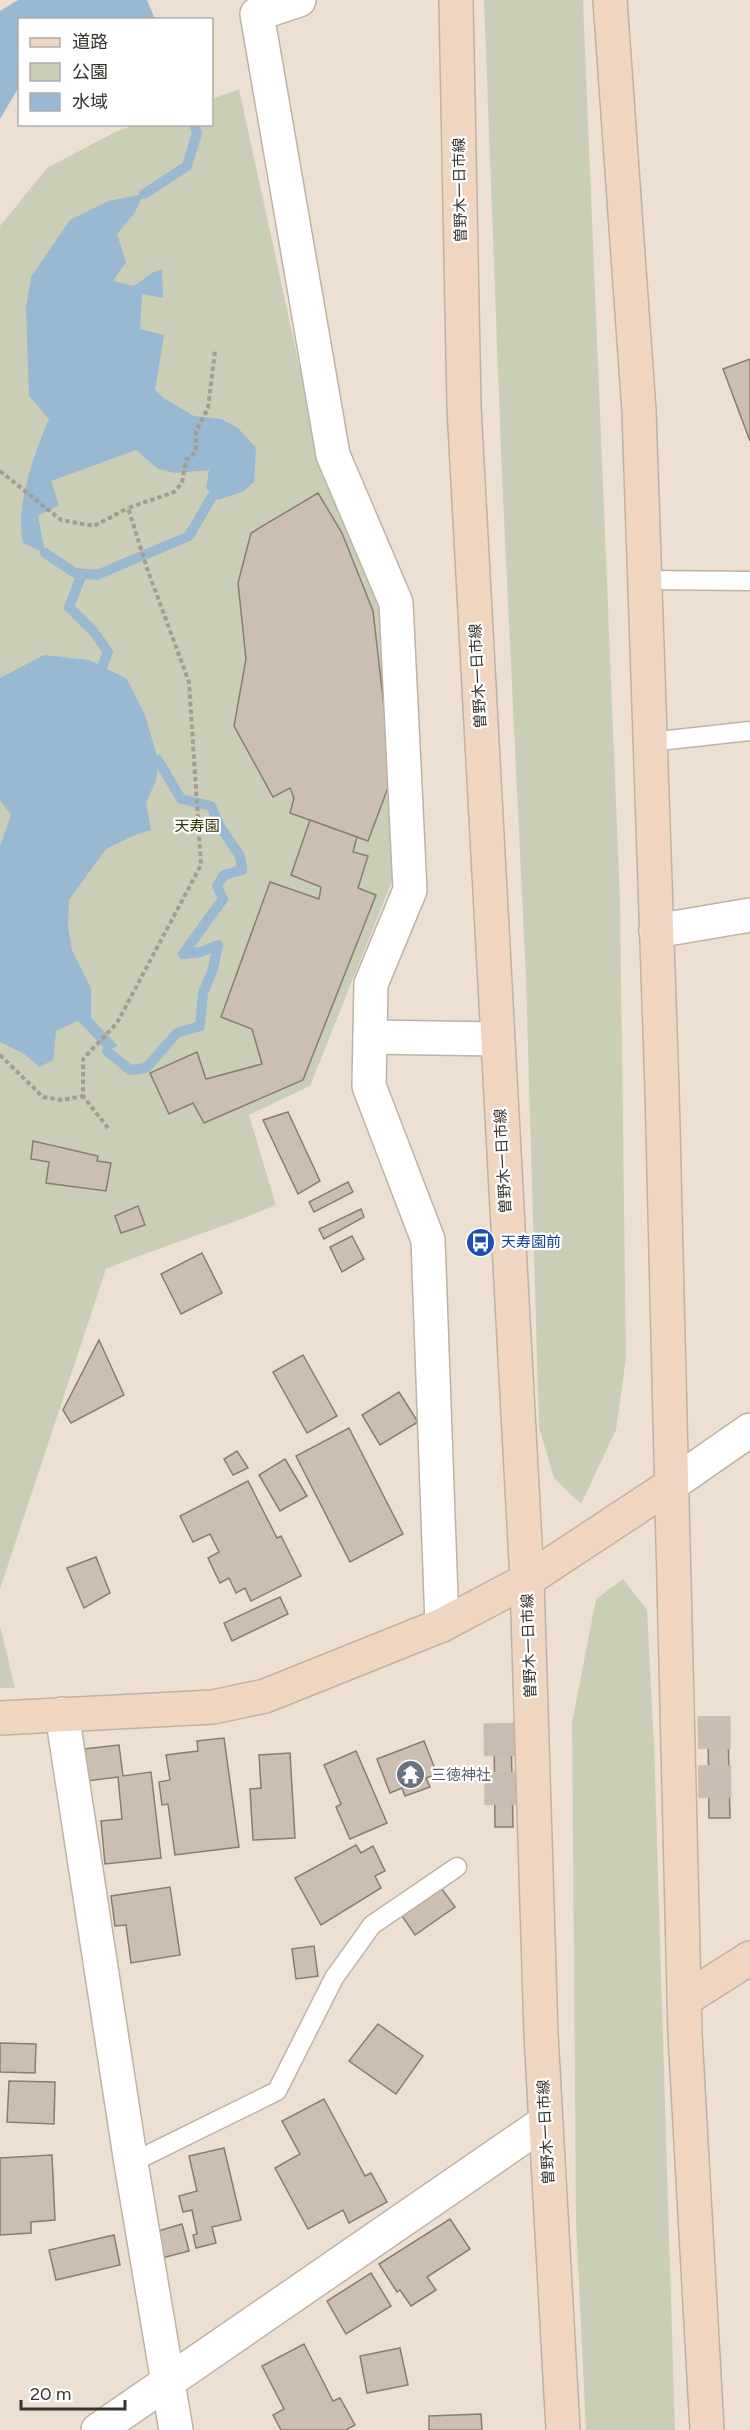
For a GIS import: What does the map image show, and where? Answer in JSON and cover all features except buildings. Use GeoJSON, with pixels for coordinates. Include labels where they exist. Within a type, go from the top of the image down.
{"type":"FeatureCollection","features":[{"type":"Feature","properties":{"kind":"main road","name":"曽野木一日市線"},"geometry":{"type":"LineString","coordinates":[[456,0],[464,407],[527,1580],[545,2122],[562,2430]]}},
{"type":"Feature","properties":{"kind":"main road"},"geometry":{"type":"LineString","coordinates":[[610,0],[639,411],[656,931],[684,2000],[707,2430]]}},
{"type":"Feature","properties":{"kind":"main road"},"geometry":{"type":"LineString","coordinates":[[0,1718],[213,1707],[265,1696],[442,1625],[527,1580],[671,1485]]}},
{"type":"Feature","properties":{"kind":"main road"},"geometry":{"type":"LineString","coordinates":[[684,2000],[750,1958]]}},
{"type":"Feature","properties":{"kind":"street"},"geometry":{"type":"LineString","coordinates":[[299,0],[257,14],[333,455],[396,603],[410,890],[371,984],[369,1086],[428,1240],[442,1625]]}},
{"type":"Feature","properties":{"kind":"street"},"geometry":{"type":"LineString","coordinates":[[656,931],[750,915]]}},
{"type":"Feature","properties":{"kind":"street"},"geometry":{"type":"LineString","coordinates":[[370,1037],[497,1039]]}},
{"type":"Feature","properties":{"kind":"street"},"geometry":{"type":"LineString","coordinates":[[671,1485],[750,1430]]}},
{"type":"Feature","properties":{"kind":"street"},"geometry":{"type":"LineString","coordinates":[[62,1714],[131,2163],[176,2430]]}},
{"type":"Feature","properties":{"kind":"street"},"geometry":{"type":"LineString","coordinates":[[98,2430],[545,2122]]}},
{"type":"Feature","properties":{"kind":"lane"},"geometry":{"type":"LineString","coordinates":[[645,580],[750,581]]}},
{"type":"Feature","properties":{"kind":"lane"},"geometry":{"type":"LineString","coordinates":[[650,742],[750,731]]}},
{"type":"Feature","properties":{"kind":"lane"},"geometry":{"type":"LineString","coordinates":[[131,2163],[277,2091],[334,1978],[372,1925],[457,1867]]}},
{"type":"Feature","properties":{"kind":"path"},"geometry":{"type":"LineString","coordinates":[[0,471],[62,520],[94,526],[129,508],[174,492],[182,483],[186,460],[196,452],[196,432],[208,408],[215,351]]}},
{"type":"Feature","properties":{"kind":"path"},"geometry":{"type":"LineString","coordinates":[[108,1128],[83,1096],[83,1059],[117,1023],[201,865],[189,682],[148,571],[129,508]]}},
{"type":"Feature","properties":{"kind":"path"},"geometry":{"type":"LineString","coordinates":[[0,1055],[43,1097],[62,1100],[83,1096]]}},
{"type":"Feature","properties":{"kind":"green space"},"geometry":{"type":"Polygon","coordinates":[[[484,0],[583,0],[620,899],[626,1358],[616,1430],[581,1504],[554,1478],[539,1427],[526,979],[502,477],[484,0]]]}},
{"type":"Feature","properties":{"kind":"green space","name":"天寿園"},"geometry":{"type":"Polygon","coordinates":[[[239,89],[324,479],[381,606],[398,866],[310,1086],[249,1115],[276,1205],[106,1269],[0,1589],[0,226],[47,168],[117,131],[133,126],[213,126],[213,99],[239,89]]]}},
{"type":"Feature","properties":{"kind":"green space"},"geometry":{"type":"Polygon","coordinates":[[[623,1579],[647,1610],[654,1744],[675,2430],[586,2430],[576,2222],[572,1723],[596,1599],[623,1579]]]}},
{"type":"Feature","properties":{"kind":"green space"},"geometry":{"type":"Polygon","coordinates":[[[0,1626],[15,1688],[0,1688],[0,1626]]]}},
{"type":"Feature","properties":{"kind":"water"},"geometry":{"type":"Polygon","coordinates":[[[18,0],[147,0],[155,18],[18,18],[18,89],[0,119],[0,11],[18,0]]]}},
{"type":"Feature","properties":{"kind":"water"},"geometry":{"type":"Polygon","coordinates":[[[144,194],[134,214],[117,234],[126,262],[113,281],[134,286],[162,269],[163,298],[142,294],[140,329],[164,335],[155,390],[165,399],[194,416],[221,419],[238,428],[256,448],[254,482],[244,491],[218,500],[206,488],[209,470],[176,473],[158,469],[136,450],[51,481],[59,505],[38,516],[45,553],[23,543],[21,528],[27,480],[49,419],[29,396],[26,308],[31,277],[70,220],[108,201],[144,194]]]}},
{"type":"Feature","properties":{"kind":"water"},"geometry":{"type":"Polygon","coordinates":[[[44,655],[89,660],[127,679],[145,715],[158,760],[156,781],[146,802],[151,830],[106,849],[69,900],[68,926],[72,950],[91,988],[91,1018],[118,1046],[107,1051],[78,1021],[56,1031],[53,1060],[40,1067],[23,1053],[0,1042],[0,846],[11,815],[0,800],[0,678],[44,655]]]}},
{"type":"Feature","properties":{"kind":"waterway"},"geometry":{"type":"LineString","coordinates":[[144,194],[187,166],[197,133],[195,126]]}},
{"type":"Feature","properties":{"kind":"waterway"},"geometry":{"type":"LineString","coordinates":[[45,553],[75,573],[97,575],[189,536],[213,495]]}},
{"type":"Feature","properties":{"kind":"waterway"},"geometry":{"type":"LineString","coordinates":[[82,574],[69,607],[94,632],[108,652],[102,667]]}},
{"type":"Feature","properties":{"kind":"waterway"},"geometry":{"type":"LineString","coordinates":[[107,1051],[130,1070],[146,1068],[177,1033],[200,1026],[203,993],[213,969],[218,945],[201,952],[183,954],[223,899],[217,886],[224,875],[242,870],[240,856],[221,828],[211,806],[181,799],[158,760]]}},
{"type":"Feature","properties":{"kind":"tunnel"},"geometry":{"type":"LineString","coordinates":[[714,1716],[715,1804]]}},
{"type":"Feature","properties":{"kind":"tunnel"},"geometry":{"type":"LineString","coordinates":[[500,1723],[501,1809]]}},
{"type":"Feature","properties":{"kind":"place","name":"天寿園前"},"geometry":{"type":"Point","coordinates":[480,1242]}},
{"type":"Feature","properties":{"kind":"place","name":"三徳神社"},"geometry":{"type":"Point","coordinates":[410,1775]}}]}
